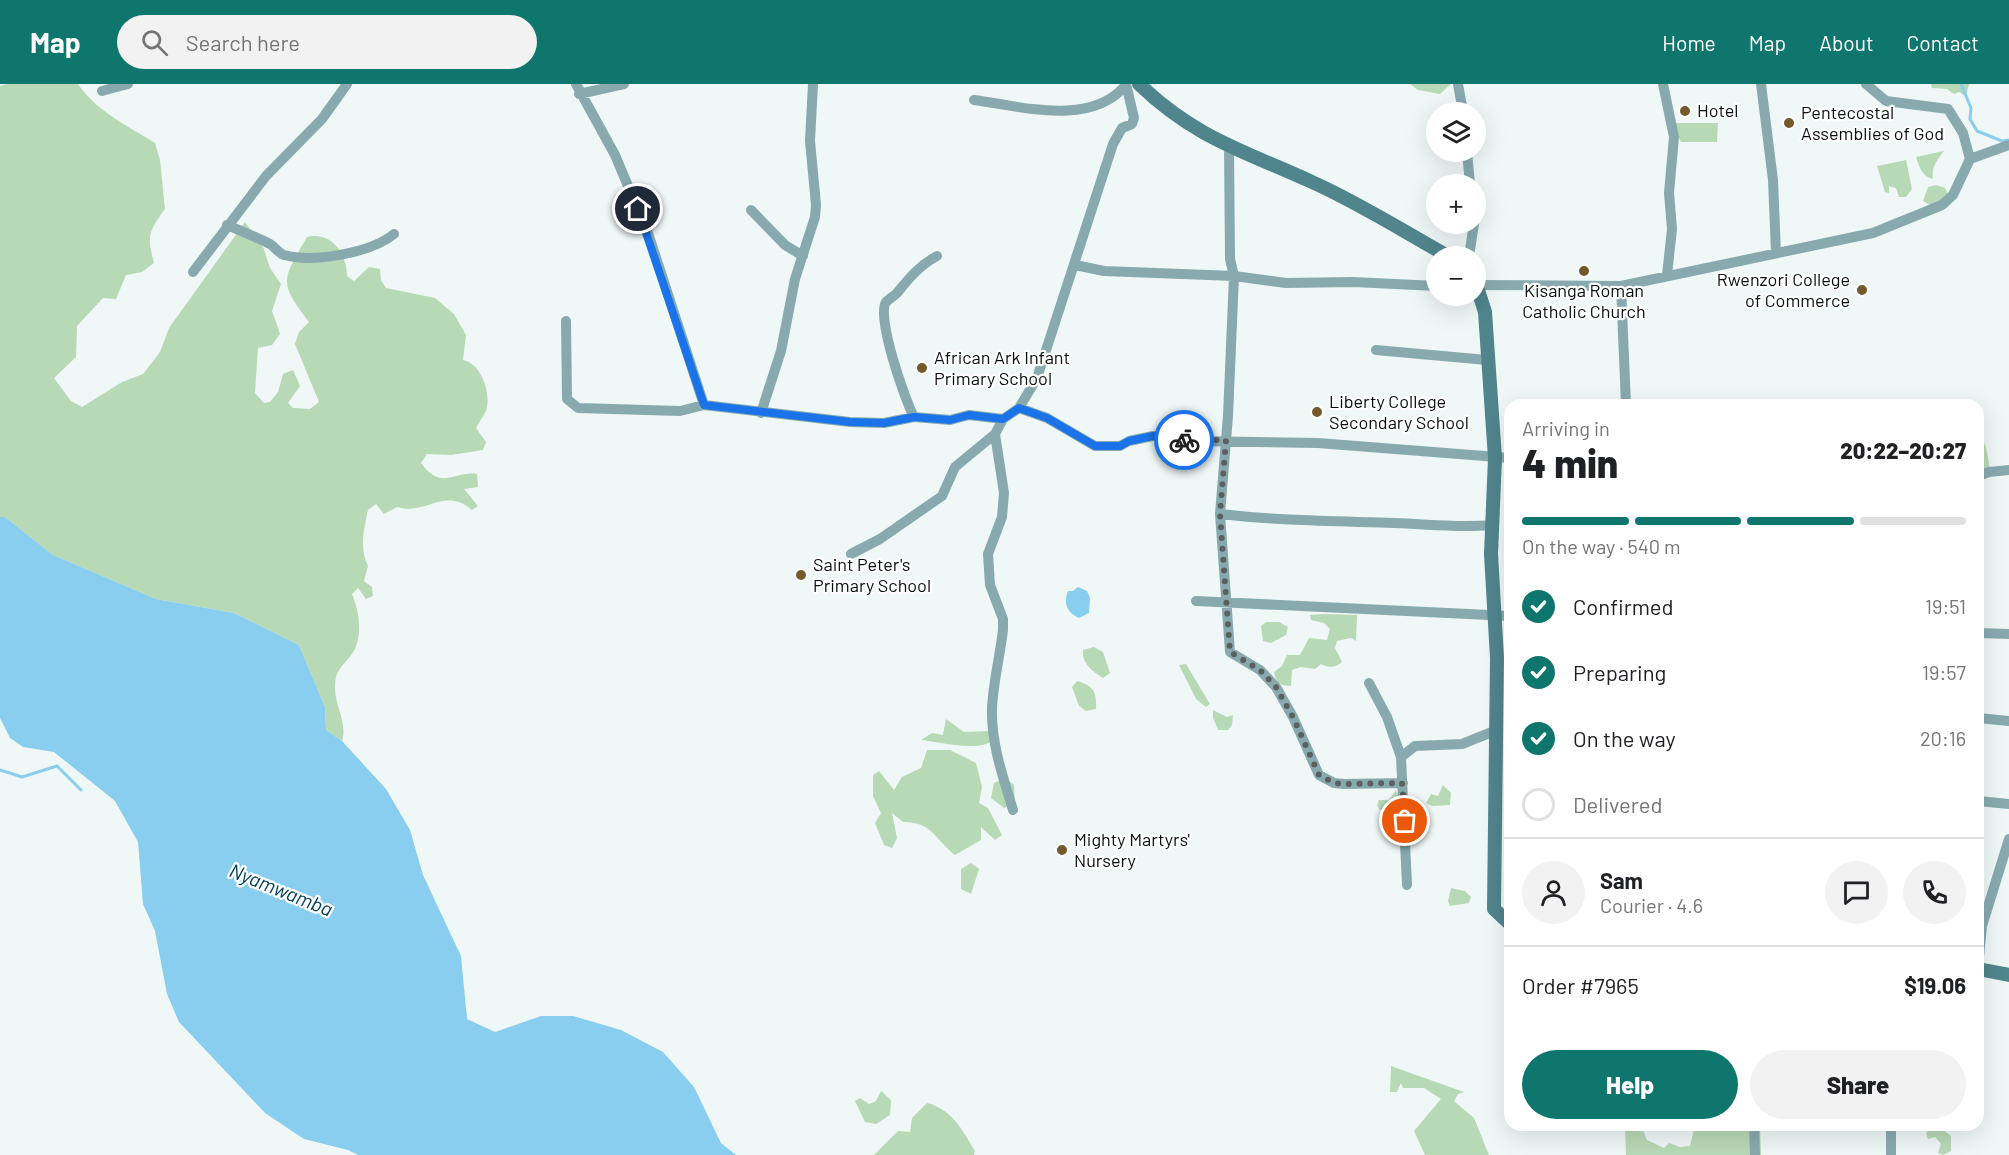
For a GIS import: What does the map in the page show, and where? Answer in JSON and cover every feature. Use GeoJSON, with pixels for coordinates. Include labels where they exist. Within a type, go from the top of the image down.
{"type":"FeatureCollection","features":[{"type":"Feature","properties":{"kind":"street"},"geometry":{"type":"LineString","coordinates":[[102,91],[128,84]]}},
{"type":"Feature","properties":{"kind":"street"},"geometry":{"type":"LineString","coordinates":[[337,84],[346,84]]}},
{"type":"Feature","properties":{"kind":"street"},"geometry":{"type":"LineString","coordinates":[[192,272],[266,176],[322,119],[346,84]]}},
{"type":"Feature","properties":{"kind":"street"},"geometry":{"type":"LineString","coordinates":[[624,84],[578,89],[615,155],[645,227],[704,405]]}},
{"type":"Feature","properties":{"kind":"street"},"geometry":{"type":"LineString","coordinates":[[761,413],[781,351],[795,279],[816,205],[810,141],[813,84]]}},
{"type":"Feature","properties":{"kind":"street"},"geometry":{"type":"LineString","coordinates":[[1458,84],[1461,102]]}},
{"type":"Feature","properties":{"kind":"street"},"geometry":{"type":"LineString","coordinates":[[1663,84],[1674,137],[1669,193],[1672,229],[1667,275]]}},
{"type":"Feature","properties":{"kind":"street"},"geometry":{"type":"LineString","coordinates":[[1761,84],[1773,180],[1776,253]]}},
{"type":"Feature","properties":{"kind":"street"},"geometry":{"type":"LineString","coordinates":[[1486,284],[1621,286],[1873,233],[1942,205],[1953,195],[1970,159],[1963,133],[1948,109],[1886,101],[1866,84]]}},
{"type":"Feature","properties":{"kind":"street"},"geometry":{"type":"LineString","coordinates":[[974,100],[1070,110],[1115,99],[1130,85]]}},
{"type":"Feature","properties":{"kind":"street"},"geometry":{"type":"LineString","coordinates":[[1130,85],[1182,121],[1229,147],[1311,182],[1429,246]]}},
{"type":"Feature","properties":{"kind":"street"},"geometry":{"type":"LineString","coordinates":[[851,554],[880,539],[942,496],[955,467],[995,434],[1003,419],[1019,408],[1037,378],[1056,313],[1075,265],[1113,144],[1122,128],[1132,124],[1134,118],[1130,85]]}},
{"type":"Feature","properties":{"kind":"street"},"geometry":{"type":"LineString","coordinates":[[1970,159],[2009,145]]}},
{"type":"Feature","properties":{"kind":"street"},"geometry":{"type":"LineString","coordinates":[[1229,147],[1230,259],[1234,276],[1220,514],[1230,652],[1260,670],[1276,687],[1293,717],[1319,775],[1334,783],[1344,784],[1402,783]]}},
{"type":"Feature","properties":{"kind":"street"},"geometry":{"type":"LineString","coordinates":[[750,210],[785,245],[803,256]]}},
{"type":"Feature","properties":{"kind":"street"},"geometry":{"type":"LineString","coordinates":[[227,225],[272,245],[280,254],[290,256],[336,255],[363,250],[377,246],[394,234]]}},
{"type":"Feature","properties":{"kind":"street"},"geometry":{"type":"LineString","coordinates":[[914,417],[902,394],[885,321],[885,303],[909,276],[937,256]]}},
{"type":"Feature","properties":{"kind":"street"},"geometry":{"type":"LineString","coordinates":[[1075,265],[1104,271],[1234,276],[1286,283],[1353,282],[1426,285]]}},
{"type":"Feature","properties":{"kind":"street"},"geometry":{"type":"LineString","coordinates":[[1621,286],[1626,399]]}},
{"type":"Feature","properties":{"kind":"street"},"geometry":{"type":"LineString","coordinates":[[1483,306],[1495,458],[1491,525],[1497,730],[1497,797],[1493,837],[1494,909],[1504,918]]}},
{"type":"Feature","properties":{"kind":"street"},"geometry":{"type":"LineString","coordinates":[[566,321],[567,399],[578,408],[680,411],[704,405],[761,413],[884,423],[914,417],[950,420],[969,415],[1003,419]]}},
{"type":"Feature","properties":{"kind":"street"},"geometry":{"type":"LineString","coordinates":[[1376,350],[1487,360]]}},
{"type":"Feature","properties":{"kind":"street"},"geometry":{"type":"LineString","coordinates":[[1019,408],[1047,418],[1095,446],[1120,446],[1129,441],[1153,436],[1195,441],[1358,445],[1504,458]]}},
{"type":"Feature","properties":{"kind":"street"},"geometry":{"type":"LineString","coordinates":[[995,434],[1004,493],[1002,517],[988,554],[990,585],[1002,619],[1003,630],[992,708],[993,731],[997,756],[1013,810]]}},
{"type":"Feature","properties":{"kind":"street"},"geometry":{"type":"LineString","coordinates":[[1984,474],[2009,470]]}},
{"type":"Feature","properties":{"kind":"street"},"geometry":{"type":"LineString","coordinates":[[1220,514],[1284,522],[1396,523],[1463,528],[1491,525]]}},
{"type":"Feature","properties":{"kind":"street"},"geometry":{"type":"LineString","coordinates":[[1196,601],[1504,616]]}},
{"type":"Feature","properties":{"kind":"street"},"geometry":{"type":"LineString","coordinates":[[1984,633],[2008,633]]}},
{"type":"Feature","properties":{"kind":"street"},"geometry":{"type":"LineString","coordinates":[[1369,683],[1387,717],[1401,757],[1407,885]]}},
{"type":"Feature","properties":{"kind":"street"},"geometry":{"type":"LineString","coordinates":[[1984,719],[2009,721]]}},
{"type":"Feature","properties":{"kind":"street"},"geometry":{"type":"LineString","coordinates":[[1401,757],[1416,746],[1462,744],[1497,730]]}},
{"type":"Feature","properties":{"kind":"street"},"geometry":{"type":"LineString","coordinates":[[1984,802],[2009,804]]}},
{"type":"Feature","properties":{"kind":"street"},"geometry":{"type":"LineString","coordinates":[[1984,913],[2009,839]]}},
{"type":"Feature","properties":{"kind":"street"},"geometry":{"type":"LineString","coordinates":[[1984,969],[2009,975]]}},
{"type":"Feature","properties":{"kind":"street"},"geometry":{"type":"LineString","coordinates":[[1754,1131],[1755,1155]]}},
{"type":"Feature","properties":{"kind":"street"},"geometry":{"type":"LineString","coordinates":[[1891,1131],[1891,1155]]}},
{"type":"Feature","properties":{"kind":"green space"},"geometry":{"type":"Polygon","coordinates":[[[7,84],[78,84],[85,94],[103,110],[155,143],[160,160],[165,209],[150,234],[154,263],[142,272],[126,275],[116,299],[103,298],[77,326],[76,357],[54,378],[71,401],[82,407],[122,382],[143,374],[160,352],[169,328],[245,222],[264,249],[270,268],[281,284],[272,311],[280,334],[272,345],[258,348],[255,393],[264,403],[270,402],[278,392],[283,374],[293,370],[300,386],[288,403],[293,408],[310,409],[319,402],[295,344],[299,332],[309,322],[292,298],[287,281],[292,263],[307,237],[324,237],[331,241],[341,252],[347,276],[354,281],[369,267],[380,269],[381,280],[386,288],[435,298],[454,314],[466,335],[463,360],[469,362],[480,373],[486,388],[486,411],[476,428],[486,442],[483,450],[451,455],[427,454],[421,463],[428,472],[442,478],[477,474],[478,487],[464,489],[478,506],[472,510],[462,503],[444,501],[417,508],[397,507],[384,514],[376,504],[368,510],[363,538],[368,566],[364,581],[372,587],[373,596],[366,599],[358,588],[352,594],[359,618],[359,635],[354,651],[339,670],[335,681],[335,693],[343,727],[342,741],[326,730],[325,707],[299,645],[234,613],[156,599],[53,555],[5,517],[0,517],[0,86],[7,84]]]}},
{"type":"Feature","properties":{"kind":"green space"},"geometry":{"type":"Polygon","coordinates":[[[1410,84],[1451,84],[1440,94],[1418,90],[1410,84]]]}},
{"type":"Feature","properties":{"kind":"green space"},"geometry":{"type":"Polygon","coordinates":[[[1931,84],[1969,84],[1966,96],[1959,92],[1954,94],[1947,89],[1932,88],[1931,84]]]}},
{"type":"Feature","properties":{"kind":"green space"},"geometry":{"type":"Polygon","coordinates":[[[1671,123],[1718,123],[1717,142],[1681,142],[1671,123]]]}},
{"type":"Feature","properties":{"kind":"green space"},"geometry":{"type":"Polygon","coordinates":[[[1944,151],[1934,167],[1933,179],[1929,178],[1922,171],[1916,157],[1944,151]]]}},
{"type":"Feature","properties":{"kind":"green space"},"geometry":{"type":"Polygon","coordinates":[[[1906,160],[1912,189],[1906,197],[1899,197],[1896,188],[1889,186],[1889,193],[1885,192],[1877,166],[1906,160]]]}},
{"type":"Feature","properties":{"kind":"green space"},"geometry":{"type":"Polygon","coordinates":[[[1936,185],[1945,188],[1950,198],[1938,209],[1923,201],[1928,187],[1936,185]]]}},
{"type":"Feature","properties":{"kind":"green space"},"geometry":{"type":"Polygon","coordinates":[[[1984,443],[1986,447],[1990,469],[1984,470],[1984,443]]]}},
{"type":"Feature","properties":{"kind":"green space"},"geometry":{"type":"Polygon","coordinates":[[[1310,615],[1357,615],[1356,641],[1351,638],[1337,641],[1335,648],[1342,662],[1339,664],[1332,667],[1321,664],[1315,669],[1301,667],[1292,670],[1291,686],[1281,684],[1277,681],[1274,672],[1282,666],[1287,655],[1300,655],[1309,638],[1327,640],[1330,629],[1324,623],[1311,620],[1310,615]]]}},
{"type":"Feature","properties":{"kind":"green space"},"geometry":{"type":"Polygon","coordinates":[[[1266,622],[1279,622],[1288,627],[1286,635],[1271,643],[1263,641],[1261,626],[1266,622]]]}},
{"type":"Feature","properties":{"kind":"green space"},"geometry":{"type":"Polygon","coordinates":[[[1094,647],[1103,652],[1110,673],[1103,678],[1092,670],[1084,659],[1083,650],[1094,647]]]}},
{"type":"Feature","properties":{"kind":"green space"},"geometry":{"type":"Polygon","coordinates":[[[1186,664],[1210,704],[1206,707],[1196,699],[1179,665],[1186,664]]]}},
{"type":"Feature","properties":{"kind":"green space"},"geometry":{"type":"Polygon","coordinates":[[[1077,681],[1093,690],[1096,709],[1086,711],[1079,706],[1072,687],[1077,681]]]}},
{"type":"Feature","properties":{"kind":"green space"},"geometry":{"type":"Polygon","coordinates":[[[1213,710],[1227,717],[1233,715],[1232,725],[1228,730],[1218,730],[1213,718],[1213,710]]]}},
{"type":"Feature","properties":{"kind":"green space"},"geometry":{"type":"Polygon","coordinates":[[[946,719],[964,732],[989,731],[994,739],[988,743],[971,746],[921,740],[932,733],[943,735],[946,719]]]}},
{"type":"Feature","properties":{"kind":"green space"},"geometry":{"type":"Polygon","coordinates":[[[927,750],[950,750],[976,763],[982,787],[979,803],[988,808],[1002,835],[995,840],[981,827],[981,840],[955,855],[927,828],[903,822],[892,813],[897,838],[892,848],[884,845],[875,823],[881,813],[873,796],[873,775],[879,771],[894,790],[902,777],[921,768],[927,750]]]}},
{"type":"Feature","properties":{"kind":"green space"},"geometry":{"type":"Polygon","coordinates":[[[1005,778],[1014,785],[1015,803],[1004,808],[991,798],[994,783],[1005,778]]]}},
{"type":"Feature","properties":{"kind":"green space"},"geometry":{"type":"Polygon","coordinates":[[[1443,785],[1451,793],[1450,805],[1432,806],[1426,803],[1431,794],[1438,796],[1443,785]]]}},
{"type":"Feature","properties":{"kind":"green space"},"geometry":{"type":"Polygon","coordinates":[[[1396,790],[1401,805],[1398,812],[1380,810],[1377,805],[1379,800],[1389,800],[1396,790]]]}},
{"type":"Feature","properties":{"kind":"green space"},"geometry":{"type":"Polygon","coordinates":[[[971,863],[979,869],[971,894],[961,889],[961,869],[971,863]]]}},
{"type":"Feature","properties":{"kind":"green space"},"geometry":{"type":"Polygon","coordinates":[[[1451,888],[1465,891],[1471,897],[1469,903],[1450,906],[1448,901],[1451,888]]]}},
{"type":"Feature","properties":{"kind":"green space"},"geometry":{"type":"Polygon","coordinates":[[[1391,1066],[1464,1092],[1458,1094],[1454,1101],[1474,1118],[1489,1155],[1425,1155],[1414,1131],[1441,1099],[1424,1088],[1403,1088],[1401,1083],[1397,1092],[1390,1092],[1391,1066]]]}},
{"type":"Feature","properties":{"kind":"green space"},"geometry":{"type":"Polygon","coordinates":[[[881,1091],[891,1100],[890,1115],[876,1124],[865,1122],[855,1101],[860,1098],[869,1104],[876,1101],[881,1091]]]}},
{"type":"Feature","properties":{"kind":"green space"},"geometry":{"type":"Polygon","coordinates":[[[927,1103],[943,1110],[956,1122],[975,1151],[974,1155],[874,1155],[898,1131],[910,1132],[912,1118],[927,1103]]]}},
{"type":"Feature","properties":{"kind":"green space"},"geometry":{"type":"Polygon","coordinates":[[[1625,1131],[1643,1131],[1647,1140],[1664,1148],[1669,1143],[1680,1147],[1690,1146],[1694,1131],[1760,1131],[1761,1155],[1626,1155],[1625,1131]]]}},
{"type":"Feature","properties":{"kind":"green space"},"geometry":{"type":"Polygon","coordinates":[[[1945,1131],[1951,1136],[1951,1151],[1943,1155],[1938,1153],[1941,1144],[1935,1137],[1928,1139],[1926,1133],[1945,1131]]]}},
{"type":"Feature","properties":{"kind":"water","name":"Nyamwamba"},"geometry":{"type":"Polygon","coordinates":[[[0,517],[5,517],[53,555],[156,599],[234,613],[299,645],[325,707],[326,730],[342,741],[386,789],[410,830],[423,875],[461,956],[467,1019],[495,1032],[541,1016],[573,1016],[621,1030],[663,1052],[694,1087],[721,1143],[736,1155],[358,1155],[348,1150],[304,1139],[265,1113],[179,1022],[167,994],[155,931],[143,904],[138,842],[115,801],[54,752],[23,747],[10,738],[0,718],[0,517]]]}},
{"type":"Feature","properties":{"kind":"water"},"geometry":{"type":"Polygon","coordinates":[[[1078,587],[1087,591],[1090,598],[1089,613],[1079,618],[1069,610],[1066,604],[1068,591],[1073,591],[1078,587]]]}},
{"type":"Feature","properties":{"kind":"waterway"},"geometry":{"type":"LineString","coordinates":[[1961,84],[1971,108],[1970,119],[1977,131],[2002,141],[2009,140]]}},
{"type":"Feature","properties":{"kind":"waterway"},"geometry":{"type":"LineString","coordinates":[[0,770],[22,777],[57,766],[81,790]]}},
{"type":"Feature","properties":{"kind":"way so far"},"geometry":{"type":"LineString","coordinates":[[1184,440],[1226,440],[1220,514],[1230,652],[1260,670],[1276,687],[1293,717],[1319,775],[1334,783],[1344,784],[1402,783],[1405,821]]}},
{"type":"Feature","properties":{"kind":"place","name":"Hotel"},"geometry":{"type":"Point","coordinates":[1685,111]}},
{"type":"Feature","properties":{"kind":"place","name":"Pentecostal Assemblies of God"},"geometry":{"type":"Point","coordinates":[1789,123]}},
{"type":"Feature","properties":{"kind":"place","name":"Kisanga Roman Catholic Church"},"geometry":{"type":"Point","coordinates":[1584,271]}},
{"type":"Feature","properties":{"kind":"place","name":"Rwenzori College of Commerce"},"geometry":{"type":"Point","coordinates":[1862,290]}},
{"type":"Feature","properties":{"kind":"place","name":"African Ark Infant Primary School"},"geometry":{"type":"Point","coordinates":[922,368]}},
{"type":"Feature","properties":{"kind":"place","name":"Liberty College Secondary School"},"geometry":{"type":"Point","coordinates":[1317,412]}},
{"type":"Feature","properties":{"kind":"place","name":"Saint Peter's Primary School"},"geometry":{"type":"Point","coordinates":[801,575]}},
{"type":"Feature","properties":{"kind":"place","name":"Mighty Martyrs' Nursery"},"geometry":{"type":"Point","coordinates":[1062,850]}},
{"type":"Feature","properties":{"kind":"route"},"geometry":{"type":"LineString","coordinates":[[638,209],[676,316],[704,405],[850,422],[884,423],[914,417],[950,420],[969,415],[1003,419],[1015,413],[1019,408],[1047,418],[1095,446],[1120,446],[1129,441],[1153,436],[1168,436],[1184,440]]}}]}
